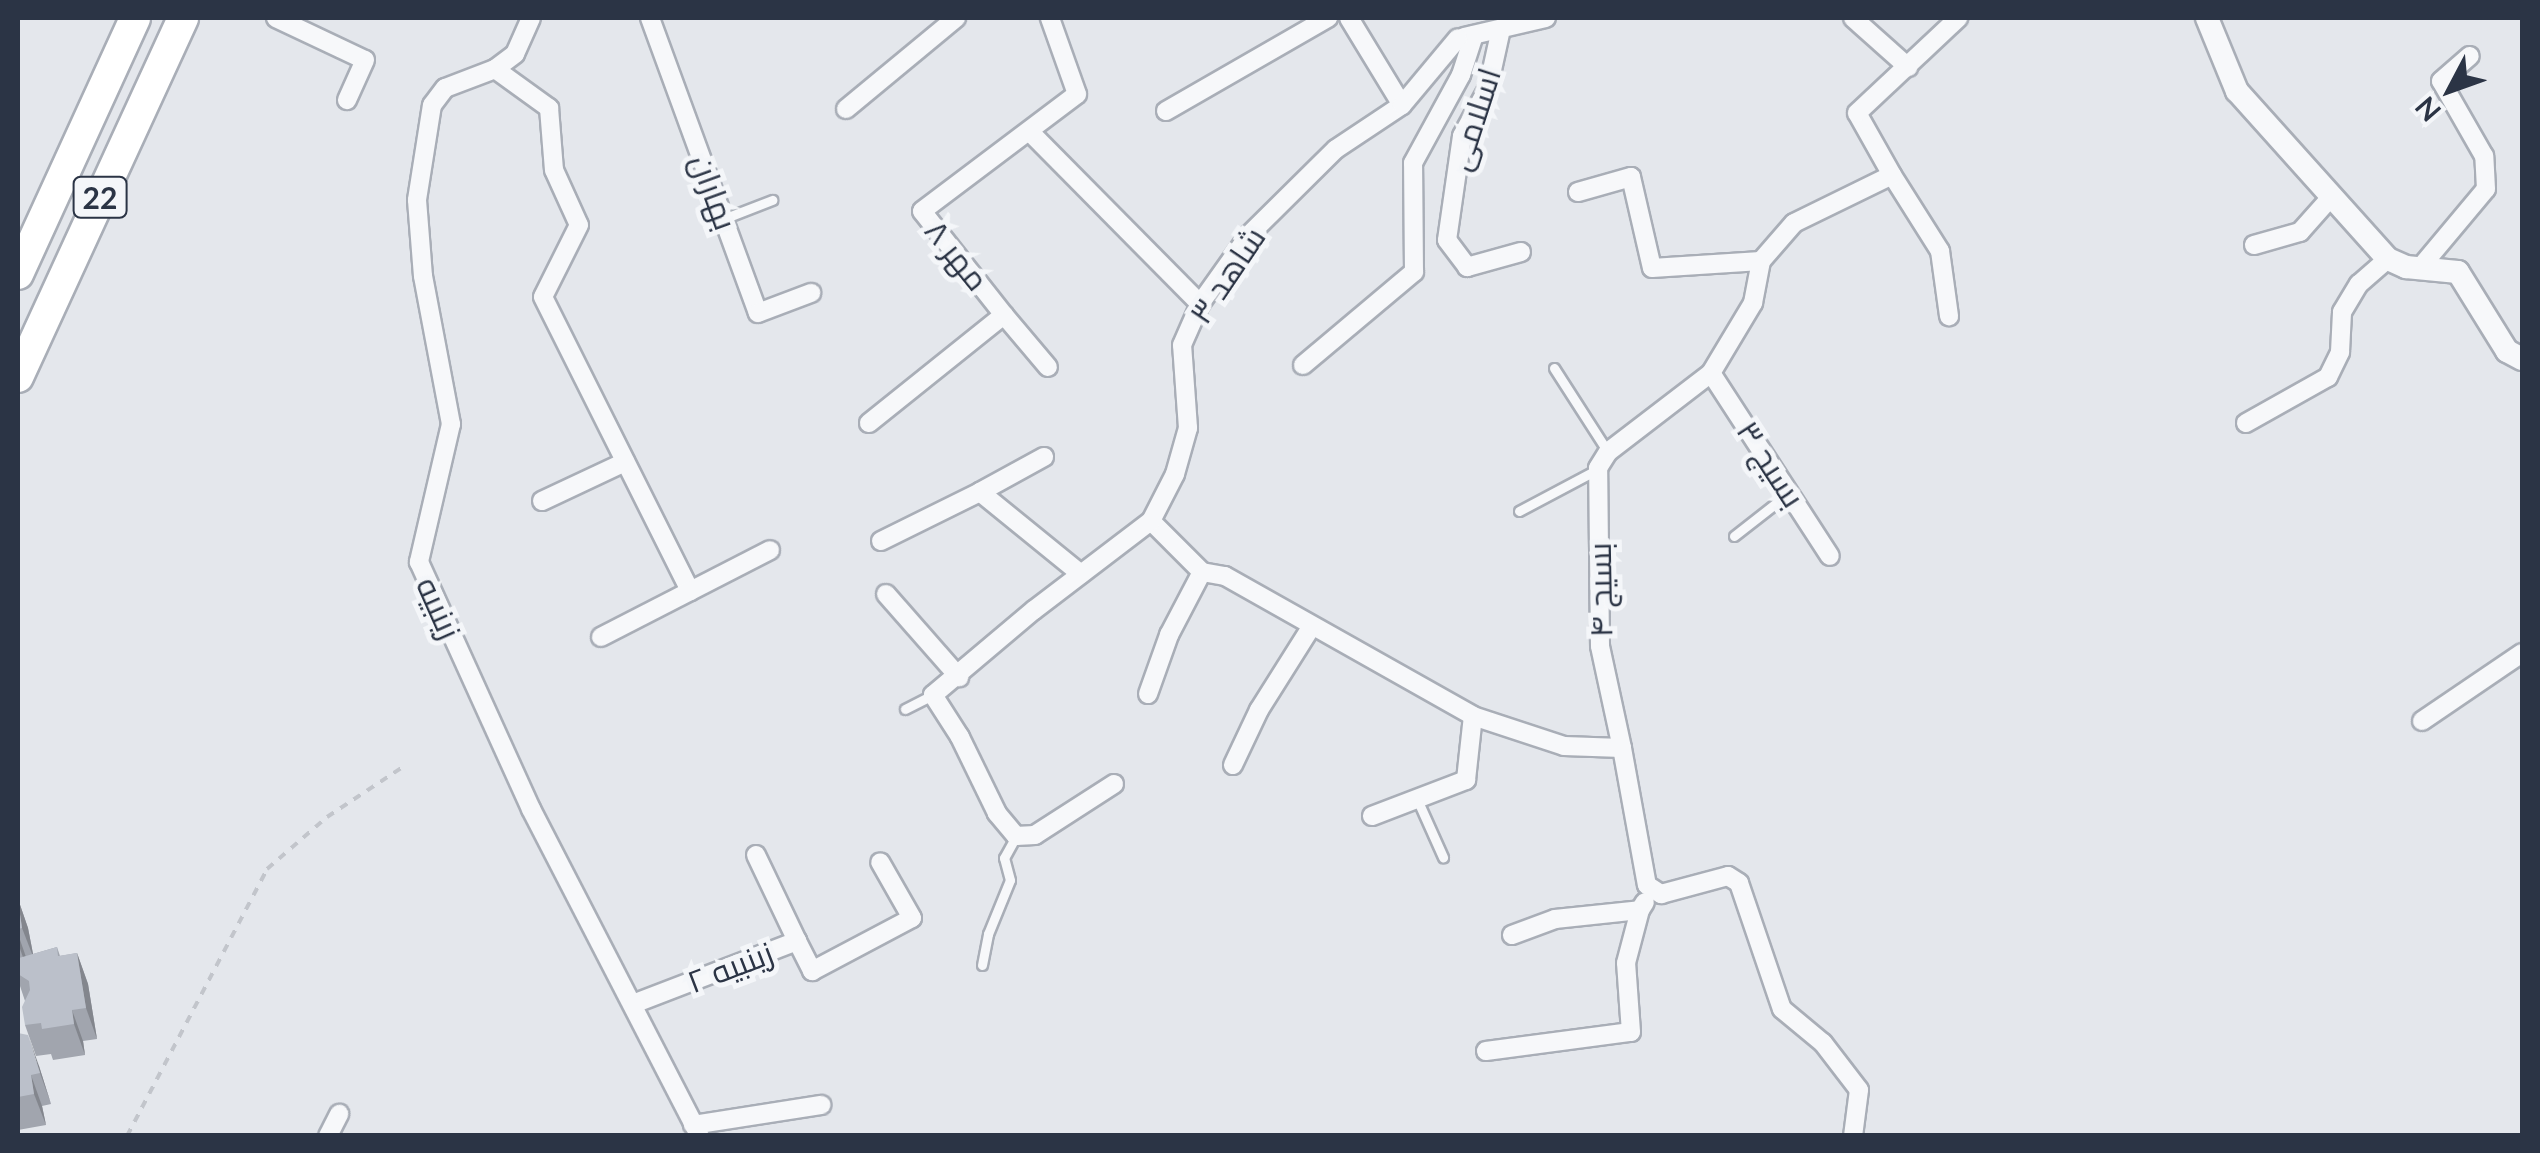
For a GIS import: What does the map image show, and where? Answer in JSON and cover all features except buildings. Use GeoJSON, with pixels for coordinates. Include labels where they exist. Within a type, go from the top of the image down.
{"type":"FeatureCollection","features":[{"type":"Feature","properties":{"kind":"main road"},"geometry":{"type":"LineString","coordinates":[[18,274],[135,18]]}},
{"type":"Feature","properties":{"kind":"main road","name":"22"},"geometry":{"type":"LineString","coordinates":[[18,377],[183,18]]}},
{"type":"Feature","properties":{"kind":"main road"},"geometry":{"type":"LineString","coordinates":[[18,293],[49,309]]}},
{"type":"Feature","properties":{"kind":"street"},"geometry":{"type":"LineString","coordinates":[[276,18],[366,60],[347,100]]}},
{"type":"Feature","properties":{"kind":"street","name":"زینبیه"},"geometry":{"type":"LineString","coordinates":[[531,18],[515,54],[494,69],[445,88],[432,104],[418,200],[423,276],[451,424],[420,562],[522,792],[697,1130]]}},
{"type":"Feature","properties":{"kind":"street","name":"بهاران"},"geometry":{"type":"LineString","coordinates":[[650,18],[758,312],[811,293]]}},
{"type":"Feature","properties":{"kind":"street"},"geometry":{"type":"LineString","coordinates":[[846,110],[956,18]]}},
{"type":"Feature","properties":{"kind":"street"},"geometry":{"type":"LineString","coordinates":[[1050,18],[1077,94],[1030,132],[1200,304]]}},
{"type":"Feature","properties":{"kind":"street"},"geometry":{"type":"LineString","coordinates":[[1166,110],[1328,18]]}},
{"type":"Feature","properties":{"kind":"street"},"geometry":{"type":"LineString","coordinates":[[1349,18],[1402,105]]}},
{"type":"Feature","properties":{"kind":"street"},"geometry":{"type":"LineString","coordinates":[[1303,365],[1414,272],[1413,164],[1460,75],[1466,36],[1452,18]]}},
{"type":"Feature","properties":{"kind":"street"},"geometry":{"type":"LineString","coordinates":[[1466,36],[1546,18]]}},
{"type":"Feature","properties":{"kind":"street"},"geometry":{"type":"LineString","coordinates":[[1853,18],[1908,67]]}},
{"type":"Feature","properties":{"kind":"street"},"geometry":{"type":"LineString","coordinates":[[1949,316],[1940,251],[1858,113],[1958,18]]}},
{"type":"Feature","properties":{"kind":"street"},"geometry":{"type":"LineString","coordinates":[[2207,18],[2237,90],[2388,259],[2419,269],[2458,272],[2507,351],[2522,359]]}},
{"type":"Feature","properties":{"kind":"street","name":"اسلامی"},"geometry":{"type":"LineString","coordinates":[[1502,29],[1488,88],[1462,136],[1447,240],[1466,267],[1520,252]]}},
{"type":"Feature","properties":{"kind":"street","name":"شاهد ۳"},"geometry":{"type":"LineString","coordinates":[[933,695],[1151,522],[1175,474],[1188,428],[1182,346],[1200,304],[1248,234],[1336,149],[1402,105],[1466,36]]}},
{"type":"Feature","properties":{"kind":"street"},"geometry":{"type":"LineString","coordinates":[[2419,269],[2486,190],[2484,156],[2441,81],[2470,56]]}},
{"type":"Feature","properties":{"kind":"street"},"geometry":{"type":"LineString","coordinates":[[494,69],[549,108],[554,170],[579,225],[543,297],[690,590]]}},
{"type":"Feature","properties":{"kind":"street","name":"مهر ۸"},"geometry":{"type":"LineString","coordinates":[[869,423],[1004,315],[922,211],[1030,132]]}},
{"type":"Feature","properties":{"kind":"street"},"geometry":{"type":"LineString","coordinates":[[1603,460],[1711,373],[1753,303],[1761,261],[1794,223],[1892,174]]}},
{"type":"Feature","properties":{"kind":"street"},"geometry":{"type":"LineString","coordinates":[[1578,192],[1631,177],[1652,268],[1761,261]]}},
{"type":"Feature","properties":{"kind":"street"},"geometry":{"type":"LineString","coordinates":[[2254,246],[2300,232],[2332,196]]}},
{"type":"Feature","properties":{"kind":"street"},"geometry":{"type":"LineString","coordinates":[[2246,423],[2328,378],[2340,352],[2342,312],[2359,284],[2388,259]]}},
{"type":"Feature","properties":{"kind":"street"},"geometry":{"type":"LineString","coordinates":[[1004,315],[1048,367]]}},
{"type":"Feature","properties":{"kind":"street","name":"بسیج ۳"},"geometry":{"type":"LineString","coordinates":[[1711,373],[1830,556]]}},
{"type":"Feature","properties":{"kind":"street"},"geometry":{"type":"LineString","coordinates":[[880,541],[1044,457]]}},
{"type":"Feature","properties":{"kind":"street","name":"بسیج ۴"},"geometry":{"type":"LineString","coordinates":[[1603,460],[1600,646],[1647,884],[1654,890]]}},
{"type":"Feature","properties":{"kind":"street"},"geometry":{"type":"LineString","coordinates":[[542,501],[625,462]]}},
{"type":"Feature","properties":{"kind":"street"},"geometry":{"type":"LineString","coordinates":[[980,492],[1081,574]]}},
{"type":"Feature","properties":{"kind":"street"},"geometry":{"type":"LineString","coordinates":[[1151,522],[1202,572],[1225,576],[1473,716],[1564,746],[1622,748]]}},
{"type":"Feature","properties":{"kind":"street"},"geometry":{"type":"LineString","coordinates":[[601,636],[770,550]]}},
{"type":"Feature","properties":{"kind":"street"},"geometry":{"type":"LineString","coordinates":[[1148,694],[1169,634],[1202,572]]}},
{"type":"Feature","properties":{"kind":"street"},"geometry":{"type":"LineString","coordinates":[[886,594],[960,677]]}},
{"type":"Feature","properties":{"kind":"street"},"geometry":{"type":"LineString","coordinates":[[1232,766],[1259,710],[1312,626]]}},
{"type":"Feature","properties":{"kind":"street"},"geometry":{"type":"LineString","coordinates":[[2422,720],[2522,653]]}},
{"type":"Feature","properties":{"kind":"street"},"geometry":{"type":"LineString","coordinates":[[933,695],[960,736],[997,813],[1016,836],[1035,836],[1114,784]]}},
{"type":"Feature","properties":{"kind":"street"},"geometry":{"type":"LineString","coordinates":[[1372,816],[1466,780],[1473,716]]}},
{"type":"Feature","properties":{"kind":"street"},"geometry":{"type":"LineString","coordinates":[[756,855],[796,941]]}},
{"type":"Feature","properties":{"kind":"street","name":"زینبیه ۲"},"geometry":{"type":"LineString","coordinates":[[633,1004],[796,941],[812,971],[912,918],[880,862]]}},
{"type":"Feature","properties":{"kind":"street"},"geometry":{"type":"LineString","coordinates":[[1486,1051],[1630,1032],[1626,964],[1640,910],[1654,890],[1661,894],[1728,876],[1740,883],[1782,1009],[1823,1043],[1859,1090],[1853,1136]]}},
{"type":"Feature","properties":{"kind":"street"},"geometry":{"type":"LineString","coordinates":[[1512,935],[1555,920],[1640,910]]}},
{"type":"Feature","properties":{"kind":"street"},"geometry":{"type":"LineString","coordinates":[[697,1130],[821,1106]]}},
{"type":"Feature","properties":{"kind":"street"},"geometry":{"type":"LineString","coordinates":[[328,1136],[339,1114]]}},
{"type":"Feature","properties":{"kind":"lane"},"geometry":{"type":"LineString","coordinates":[[723,218],[772,200]]}},
{"type":"Feature","properties":{"kind":"lane"},"geometry":{"type":"LineString","coordinates":[[1519,511],[1603,460],[1554,368]]}},
{"type":"Feature","properties":{"kind":"lane"},"geometry":{"type":"LineString","coordinates":[[1734,536],[1789,493]]}},
{"type":"Feature","properties":{"kind":"lane"},"geometry":{"type":"LineString","coordinates":[[904,708],[933,695]]}},
{"type":"Feature","properties":{"kind":"lane"},"geometry":{"type":"LineString","coordinates":[[1416,799],[1443,857]]}},
{"type":"Feature","properties":{"kind":"lane"},"geometry":{"type":"LineString","coordinates":[[982,965],[988,934],[1010,880],[1004,858],[1016,836]]}},
{"type":"Feature","properties":{"kind":"path"},"geometry":{"type":"LineString","coordinates":[[127,1136],[267,869],[327,816],[406,766]]}}]}
